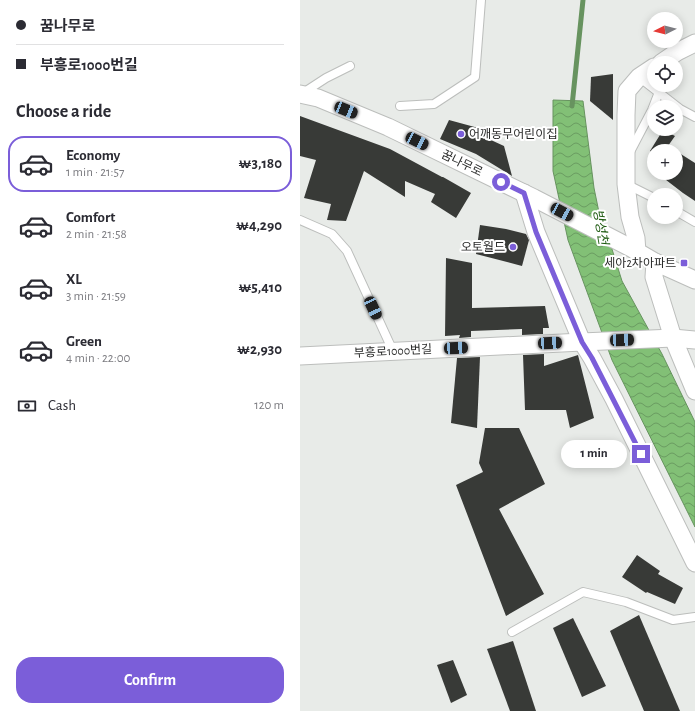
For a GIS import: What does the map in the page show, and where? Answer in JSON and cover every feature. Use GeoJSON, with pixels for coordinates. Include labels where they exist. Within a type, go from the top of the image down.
{"type":"FeatureCollection","features":[{"type":"Feature","properties":{"kind":"street"},"geometry":{"type":"LineString","coordinates":[[671,56],[695,43]]}},
{"type":"Feature","properties":{"kind":"street"},"geometry":{"type":"LineString","coordinates":[[647,72],[627,91],[626,184],[630,217],[636,238],[634,250],[655,262],[695,280]]}},
{"type":"Feature","properties":{"kind":"street","name":"꿈나무로"},"geometry":{"type":"LineString","coordinates":[[301,94],[318,98],[388,127],[529,195],[634,250]]}},
{"type":"Feature","properties":{"kind":"street"},"geometry":{"type":"LineString","coordinates":[[529,195],[536,232],[590,341],[592,358],[614,399],[695,563]]}},
{"type":"Feature","properties":{"kind":"street"},"geometry":{"type":"LineString","coordinates":[[655,262],[654,277],[673,338],[695,391]]}},
{"type":"Feature","properties":{"kind":"street"},"geometry":{"type":"LineString","coordinates":[[673,338],[695,340]]}},
{"type":"Feature","properties":{"kind":"street","name":"부흥로1000번길"},"geometry":{"type":"LineString","coordinates":[[300,356],[673,338]]}},
{"type":"Feature","properties":{"kind":"lane"},"geometry":{"type":"LineString","coordinates":[[400,106],[434,104],[475,77],[481,0]]}},
{"type":"Feature","properties":{"kind":"lane"},"geometry":{"type":"LineString","coordinates":[[301,94],[326,78],[350,66]]}},
{"type":"Feature","properties":{"kind":"lane"},"geometry":{"type":"LineString","coordinates":[[640,77],[647,83]]}},
{"type":"Feature","properties":{"kind":"lane"},"geometry":{"type":"LineString","coordinates":[[656,100],[659,92],[680,109],[695,117]]}},
{"type":"Feature","properties":{"kind":"lane"},"geometry":{"type":"LineString","coordinates":[[626,159],[647,122]]}},
{"type":"Feature","properties":{"kind":"lane"},"geometry":{"type":"LineString","coordinates":[[626,184],[647,194]]}},
{"type":"Feature","properties":{"kind":"lane"},"geometry":{"type":"LineString","coordinates":[[683,215],[695,222]]}},
{"type":"Feature","properties":{"kind":"lane"},"geometry":{"type":"LineString","coordinates":[[300,220],[332,234],[347,251],[393,351]]}},
{"type":"Feature","properties":{"kind":"lane"},"geometry":{"type":"LineString","coordinates":[[512,632],[583,592],[626,602],[673,620],[695,617]]}},
{"type":"Feature","properties":{"kind":"water"},"geometry":{"type":"Polygon","coordinates":[[[553,100],[583,101],[594,188],[602,227],[611,246],[622,281],[662,354],[695,422],[695,527],[612,360],[568,240],[553,171],[553,100]]]}},
{"type":"Feature","properties":{"kind":"building"},"geometry":{"type":"Polygon","coordinates":[[[613,74],[613,120],[590,101],[591,77],[613,74]]]}},
{"type":"Feature","properties":{"kind":"building"},"geometry":{"type":"Polygon","coordinates":[[[300,116],[390,149],[471,193],[456,218],[431,202],[435,194],[405,181],[405,197],[364,171],[346,221],[327,220],[331,204],[304,198],[316,160],[300,156],[300,116]]]}},
{"type":"Feature","properties":{"kind":"building"},"geometry":{"type":"Polygon","coordinates":[[[449,120],[482,129],[480,135],[504,146],[512,176],[476,154],[440,139],[449,120]]]}},
{"type":"Feature","properties":{"kind":"building"},"geometry":{"type":"Polygon","coordinates":[[[659,136],[675,136],[669,144],[654,144],[659,136]]]}},
{"type":"Feature","properties":{"kind":"building"},"geometry":{"type":"Polygon","coordinates":[[[683,155],[695,163],[695,201],[683,193],[683,188],[676,188],[666,180],[683,180],[683,155]]]}},
{"type":"Feature","properties":{"kind":"building"},"geometry":{"type":"Polygon","coordinates":[[[480,225],[526,234],[529,240],[522,266],[476,254],[480,225]]]}},
{"type":"Feature","properties":{"kind":"building"},"geometry":{"type":"Polygon","coordinates":[[[446,258],[472,263],[472,308],[545,306],[549,328],[543,328],[543,334],[522,335],[522,329],[471,331],[471,337],[459,338],[460,335],[445,336],[446,258]]]}},
{"type":"Feature","properties":{"kind":"building"},"geometry":{"type":"Polygon","coordinates":[[[544,354],[544,366],[578,355],[594,418],[570,428],[566,410],[525,410],[523,355],[544,354]]]}},
{"type":"Feature","properties":{"kind":"building"},"geometry":{"type":"Polygon","coordinates":[[[480,357],[477,428],[451,423],[457,358],[480,357]]]}},
{"type":"Feature","properties":{"kind":"building"},"geometry":{"type":"Polygon","coordinates":[[[485,428],[519,428],[545,484],[499,509],[544,594],[506,616],[456,485],[483,472],[479,463],[485,428]]]}},
{"type":"Feature","properties":{"kind":"building"},"geometry":{"type":"Polygon","coordinates":[[[637,555],[660,571],[658,574],[683,588],[675,604],[647,592],[646,593],[622,577],[637,555]]]}},
{"type":"Feature","properties":{"kind":"building"},"geometry":{"type":"Polygon","coordinates":[[[639,615],[680,711],[644,711],[610,631],[639,615]]]}},
{"type":"Feature","properties":{"kind":"building"},"geometry":{"type":"Polygon","coordinates":[[[573,618],[606,686],[582,697],[553,628],[573,618]]]}},
{"type":"Feature","properties":{"kind":"building"},"geometry":{"type":"Polygon","coordinates":[[[513,641],[536,711],[510,711],[487,649],[513,641]]]}},
{"type":"Feature","properties":{"kind":"building"},"geometry":{"type":"Polygon","coordinates":[[[453,660],[467,695],[451,703],[437,665],[453,660]]]}},
{"type":"Feature","properties":{"kind":"waterway","name":"방성천"},"geometry":{"type":"LineString","coordinates":[[572,106],[583,0]]}},
{"type":"Feature","properties":{"kind":"place","name":"어깨동무어린이집"},"geometry":{"type":"Point","coordinates":[461,134]}},
{"type":"Feature","properties":{"kind":"place","name":"오토월드"},"geometry":{"type":"Point","coordinates":[513,247]}},
{"type":"Feature","properties":{"kind":"place","name":"세아2차아파트"},"geometry":{"type":"Point","coordinates":[684,263]}},
{"type":"Feature","properties":{"kind":"route"},"geometry":{"type":"LineString","coordinates":[[501,182],[524,193],[536,232],[582,342],[614,399],[641,454]]}}]}
